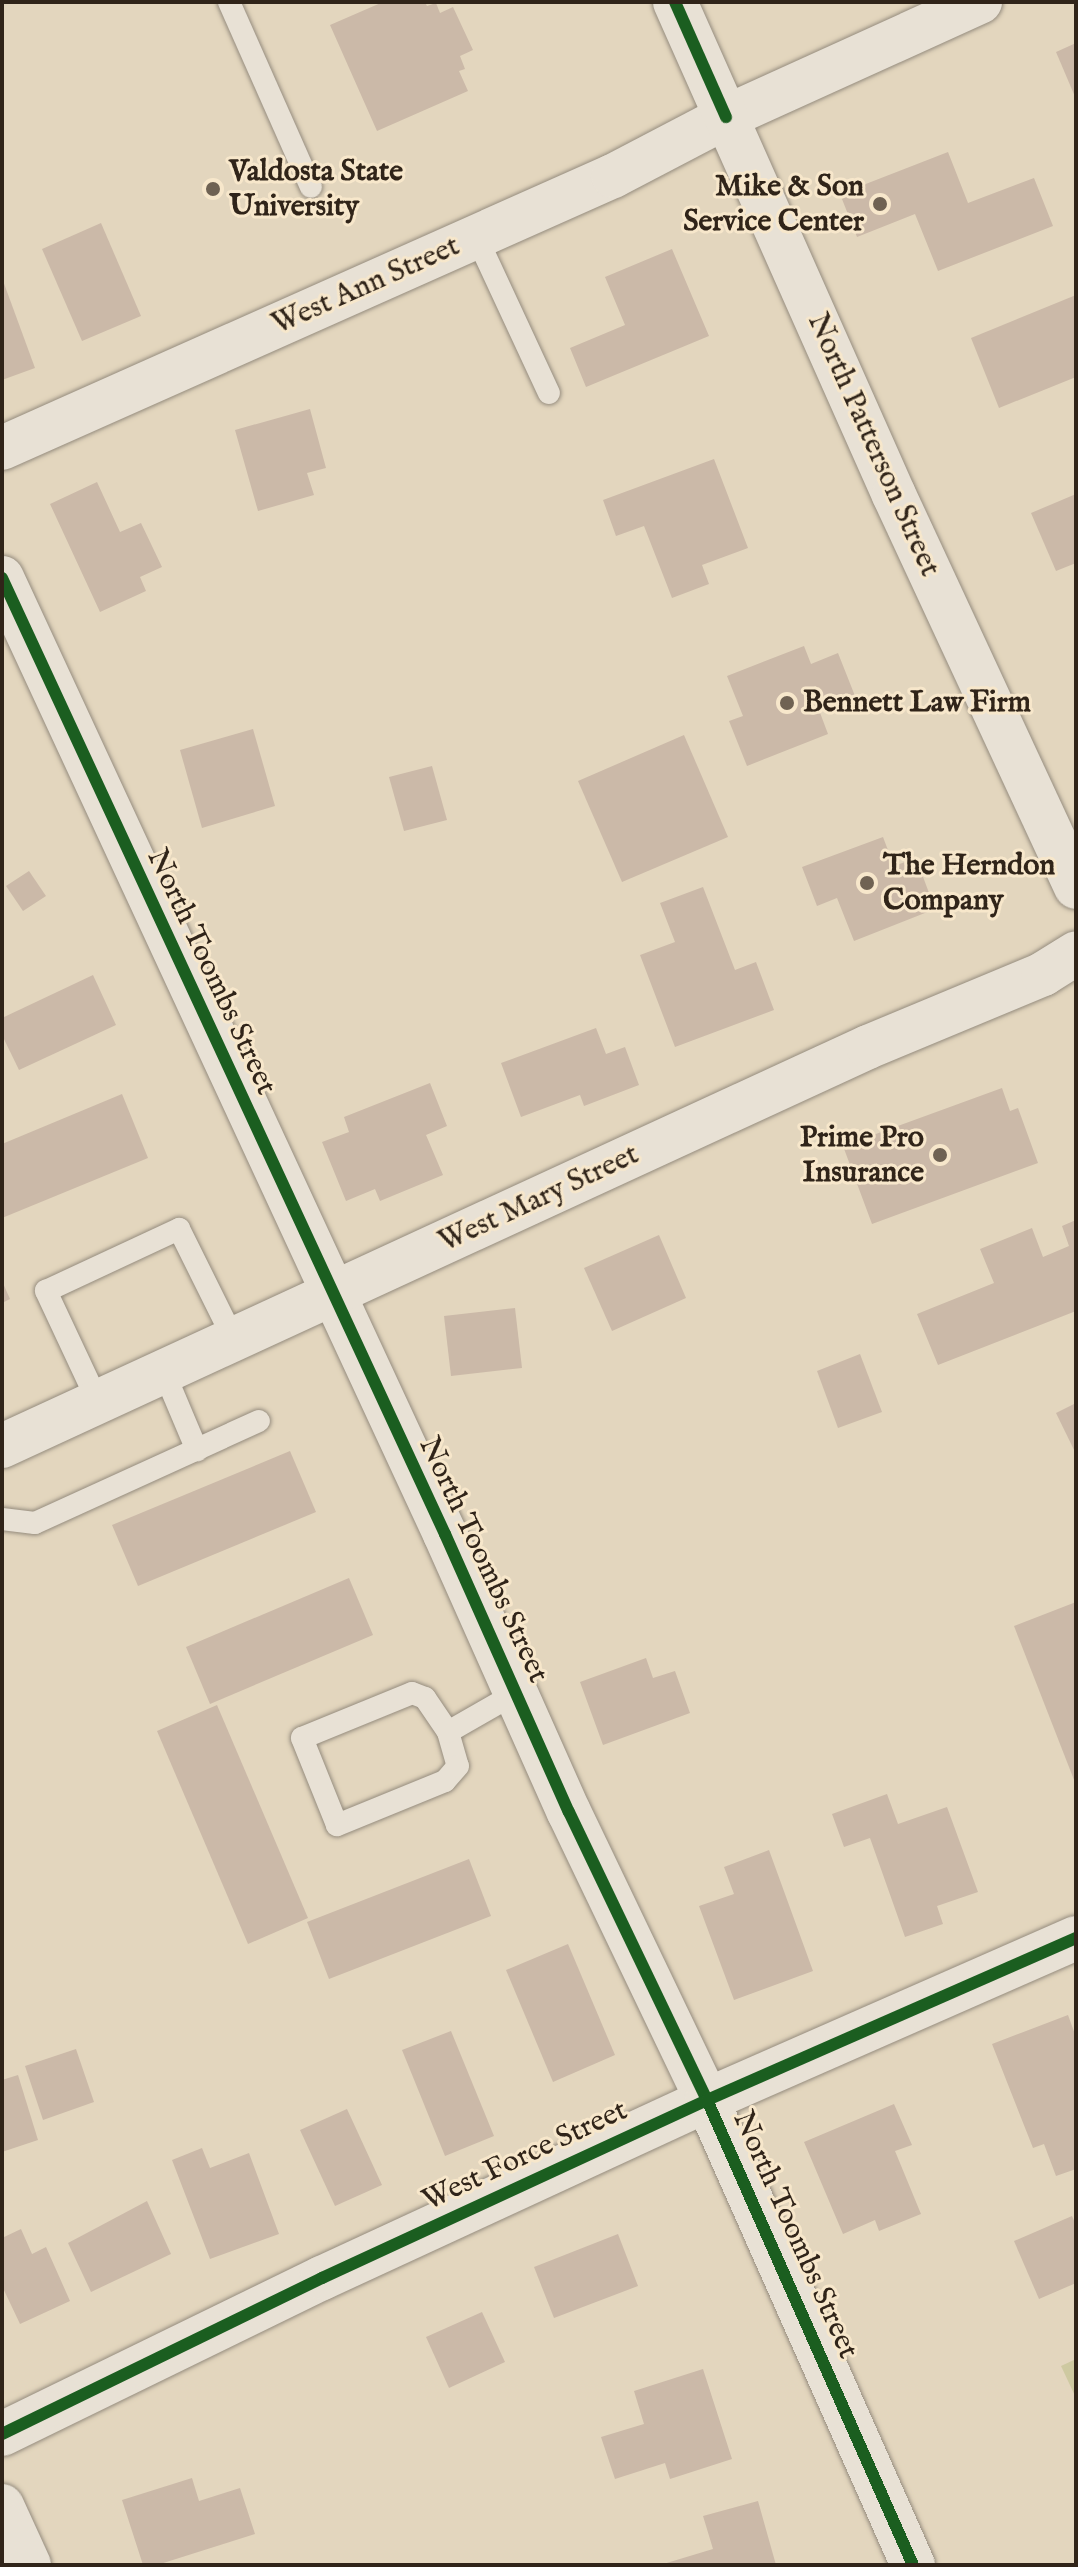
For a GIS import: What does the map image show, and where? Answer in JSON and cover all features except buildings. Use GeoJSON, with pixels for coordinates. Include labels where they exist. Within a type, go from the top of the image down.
{"type":"FeatureCollection","features":[{"type":"Feature","properties":{"kind":"street","name":"North Patterson Street"},"geometry":{"type":"LineString","coordinates":[[675,2],[888,481],[1076,887]]}},
{"type":"Feature","properties":{"kind":"street","name":"West Ann Street"},"geometry":{"type":"LineString","coordinates":[[2,448],[613,176],[726,117],[980,2]]}},
{"type":"Feature","properties":{"kind":"street","name":"North Toombs Street"},"geometry":{"type":"LineString","coordinates":[[2,578],[569,1812],[707,2100],[913,2565]]}},
{"type":"Feature","properties":{"kind":"street","name":"West Mary Street"},"geometry":{"type":"LineString","coordinates":[[2,1446],[868,1047],[1043,974],[1076,953]]}},
{"type":"Feature","properties":{"kind":"street","name":"West Force Street"},"geometry":{"type":"LineString","coordinates":[[2,2434],[322,2278],[707,2100],[1076,1938]]}},
{"type":"Feature","properties":{"kind":"street"},"geometry":{"type":"LineString","coordinates":[[2,2506],[29,2565]]}},
{"type":"Feature","properties":{"kind":"lane"},"geometry":{"type":"LineString","coordinates":[[229,2],[311,187]]}},
{"type":"Feature","properties":{"kind":"lane"},"geometry":{"type":"LineString","coordinates":[[476,236],[549,393]]}},
{"type":"Feature","properties":{"kind":"lane"},"geometry":{"type":"LineString","coordinates":[[98,1402],[46,1291],[179,1229],[234,1340]]}},
{"type":"Feature","properties":{"kind":"lane"},"geometry":{"type":"LineString","coordinates":[[164,1372],[197,1450]]}},
{"type":"Feature","properties":{"kind":"lane"},"geometry":{"type":"LineString","coordinates":[[2,1519],[35,1523],[259,1421]]}},
{"type":"Feature","properties":{"kind":"lane"},"geometry":{"type":"LineString","coordinates":[[412,1693],[425,1698],[448,1732],[458,1766],[445,1781],[337,1825],[302,1738],[412,1693]]}},
{"type":"Feature","properties":{"kind":"lane"},"geometry":{"type":"LineString","coordinates":[[448,1732],[516,1693]]}},
{"type":"Feature","properties":{"kind":"shaded area"},"geometry":{"type":"Polygon","coordinates":[[[1076,2359],[1076,2398],[1061,2366],[1076,2359]]]}},
{"type":"Feature","properties":{"kind":"cycle path"},"geometry":{"type":"LineString","coordinates":[[675,2],[726,117]]}},
{"type":"Feature","properties":{"kind":"cycle path"},"geometry":{"type":"LineString","coordinates":[[2,578],[445,1534],[569,1812],[707,2100],[913,2565]]}},
{"type":"Feature","properties":{"kind":"cycle path"},"geometry":{"type":"LineString","coordinates":[[2,2434],[322,2278],[707,2100],[1076,1938]]}},
{"type":"Feature","properties":{"kind":"place","name":"Valdosta State University"},"geometry":{"type":"Point","coordinates":[213,189]}},
{"type":"Feature","properties":{"kind":"place","name":"Mike & Son Service Center"},"geometry":{"type":"Point","coordinates":[880,204]}},
{"type":"Feature","properties":{"kind":"place","name":"Bennett Law Firm"},"geometry":{"type":"Point","coordinates":[787,703]}},
{"type":"Feature","properties":{"kind":"place","name":"The Herndon Company"},"geometry":{"type":"Point","coordinates":[867,883]}},
{"type":"Feature","properties":{"kind":"place","name":"Prime Pro Insurance"},"geometry":{"type":"Point","coordinates":[940,1155]}}]}
